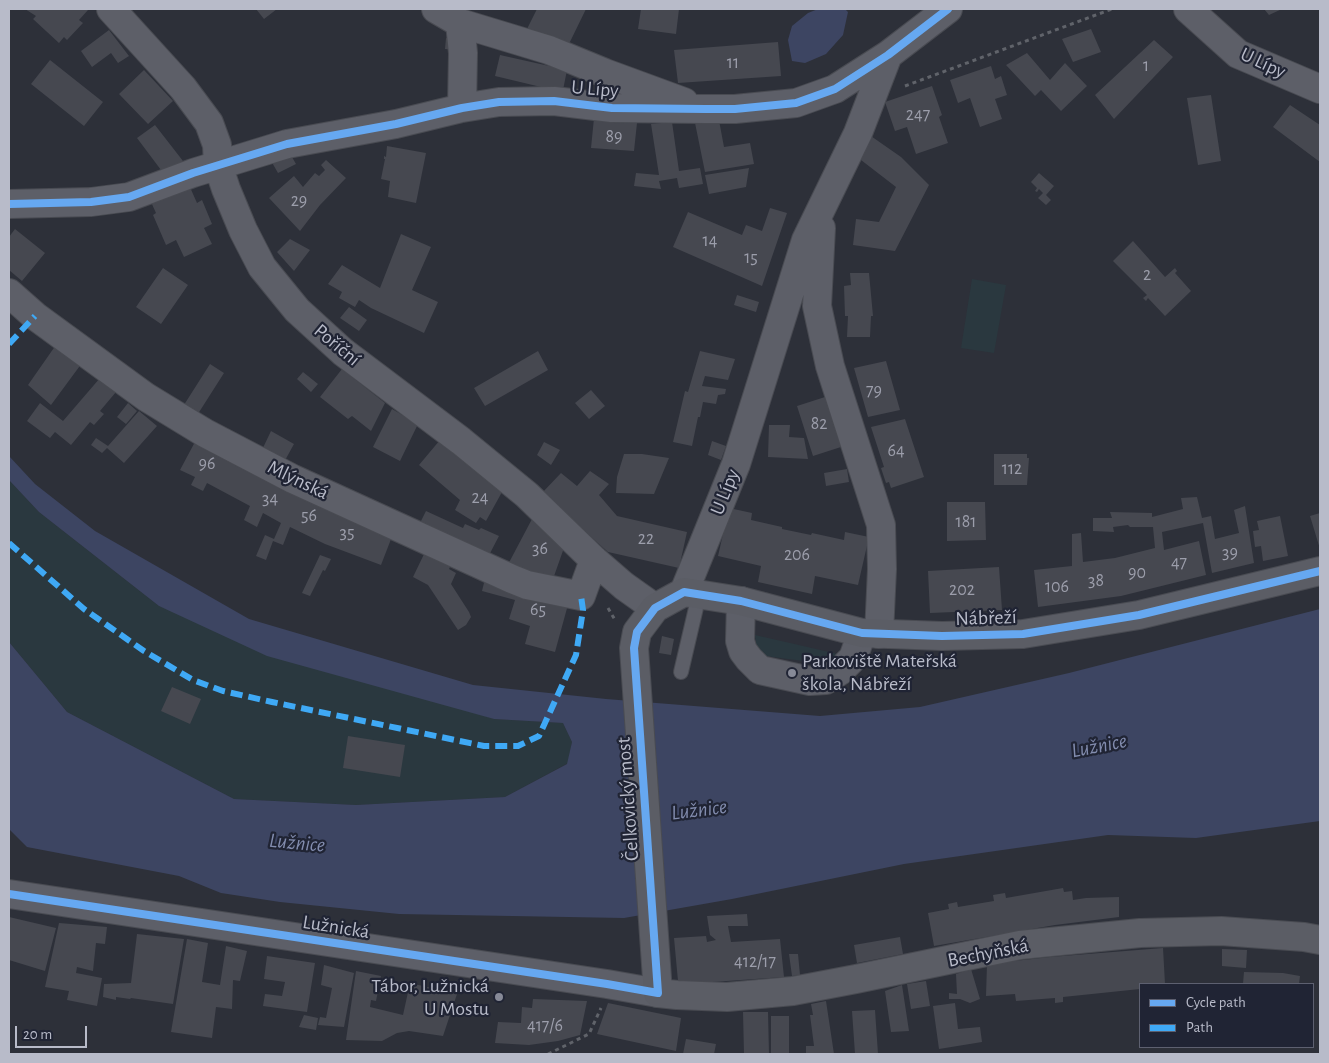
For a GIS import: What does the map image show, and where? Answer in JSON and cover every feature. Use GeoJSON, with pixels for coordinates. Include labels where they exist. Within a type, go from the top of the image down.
{"type":"FeatureCollection","features":[{"type":"Feature","properties":{"kind":"street","name":"Poříční"},"geometry":{"type":"LineString","coordinates":[[111,9],[183,88],[209,123],[217,144],[218,164],[243,230],[262,267],[298,310],[343,352],[461,441],[527,495],[594,560],[624,586],[655,608]]}},
{"type":"Feature","properties":{"kind":"street"},"geometry":{"type":"LineString","coordinates":[[436,9],[460,23],[549,50],[705,110]]}},
{"type":"Feature","properties":{"kind":"street","name":"U Lípy"},"geometry":{"type":"LineString","coordinates":[[9,204],[91,202],[129,197],[218,164],[287,144],[396,124],[462,108],[499,102],[554,101],[612,108],[705,110],[796,103],[835,88],[888,56],[948,9]]}},
{"type":"Feature","properties":{"kind":"street","name":"U Lípy"},"geometry":{"type":"LineString","coordinates":[[1188,9],[1238,54],[1320,89]]}},
{"type":"Feature","properties":{"kind":"street"},"geometry":{"type":"LineString","coordinates":[[460,23],[463,53],[462,108]]}},
{"type":"Feature","properties":{"kind":"street","name":"U Lípy"},"geometry":{"type":"LineString","coordinates":[[692,593],[736,464],[806,240],[858,133],[888,56]]}},
{"type":"Feature","properties":{"kind":"street"},"geometry":{"type":"LineString","coordinates":[[741,601],[740,641],[748,659],[760,670],[810,681],[826,680],[840,671],[853,658],[870,634],[882,569],[881,525],[830,366],[817,306],[819,244],[823,205]]}},
{"type":"Feature","properties":{"kind":"street","name":"Mlýnská"},"geometry":{"type":"LineString","coordinates":[[9,293],[35,316],[146,397],[205,433],[293,478],[512,579],[527,585],[581,596]]}},
{"type":"Feature","properties":{"kind":"street"},"geometry":{"type":"LineString","coordinates":[[581,596],[594,560]]}},
{"type":"Feature","properties":{"kind":"street","name":"Nábřeží"},"geometry":{"type":"LineString","coordinates":[[692,593],[741,601],[870,634],[942,636],[1023,634],[1139,615],[1320,571]]}},
{"type":"Feature","properties":{"kind":"street"},"geometry":{"type":"LineString","coordinates":[[655,608],[692,593]]}},
{"type":"Feature","properties":{"kind":"street","name":"Čelkovický most"},"geometry":{"type":"LineString","coordinates":[[655,608],[637,632],[634,648],[658,993]]}},
{"type":"Feature","properties":{"kind":"street","name":"Lužnická"},"geometry":{"type":"LineString","coordinates":[[9,894],[658,993]]}},
{"type":"Feature","properties":{"kind":"street","name":"Bechyňská"},"geometry":{"type":"LineString","coordinates":[[658,993],[677,996],[727,997],[792,991],[1020,945],[1140,933],[1222,931],[1304,937],[1320,940]]}},
{"type":"Feature","properties":{"kind":"lane"},"geometry":{"type":"LineString","coordinates":[[681,672],[692,593]]}},
{"type":"Feature","properties":{"kind":"path"},"geometry":{"type":"LineString","coordinates":[[871,98],[1112,9]]}},
{"type":"Feature","properties":{"kind":"path"},"geometry":{"type":"LineString","coordinates":[[581,596],[608,608],[616,622]]}},
{"type":"Feature","properties":{"kind":"path"},"geometry":{"type":"LineString","coordinates":[[548,1054],[589,1034],[603,1004]]}},
{"type":"Feature","properties":{"kind":"shaded area"},"geometry":{"type":"Polygon","coordinates":[[[972,279],[1006,285],[994,353],[961,348],[972,279]]]}},
{"type":"Feature","properties":{"kind":"shaded area"},"geometry":{"type":"Polygon","coordinates":[[[9,480],[39,512],[159,606],[494,719],[563,723],[572,742],[568,763],[505,797],[356,805],[234,799],[67,712],[9,642],[9,480]]]}},
{"type":"Feature","properties":{"kind":"shaded area"},"geometry":{"type":"Polygon","coordinates":[[[755,635],[838,654],[819,663],[757,655],[755,635]]]}},
{"type":"Feature","properties":{"kind":"water"},"geometry":{"type":"Polygon","coordinates":[[[818,9],[845,9],[848,12],[843,35],[826,54],[805,63],[792,61],[788,40],[792,26],[808,13],[818,9]]]}},
{"type":"Feature","properties":{"kind":"water","name":"Lužnice"},"geometry":{"type":"Polygon","coordinates":[[[9,456],[35,484],[95,531],[249,619],[473,685],[606,699],[820,716],[920,707],[1069,673],[1320,609],[1320,821],[1196,838],[1108,835],[904,864],[732,899],[624,918],[399,914],[280,902],[221,893],[179,876],[27,847],[9,829],[9,642],[67,712],[234,799],[356,805],[505,797],[567,764],[572,742],[563,723],[494,719],[267,656],[159,606],[39,512],[9,480],[9,456]]]}},
{"type":"Feature","properties":{"kind":"building"},"geometry":{"type":"Polygon","coordinates":[[[25,9],[88,10],[79,20],[83,23],[67,40],[64,37],[59,43],[33,19],[36,16],[25,9]]]}},
{"type":"Feature","properties":{"kind":"building"},"geometry":{"type":"Polygon","coordinates":[[[256,9],[277,9],[264,19],[256,9]]]}},
{"type":"Feature","properties":{"kind":"building"},"geometry":{"type":"Polygon","coordinates":[[[537,9],[586,9],[567,48],[527,29],[537,9]]]}},
{"type":"Feature","properties":{"kind":"building"},"geometry":{"type":"Polygon","coordinates":[[[641,9],[679,9],[676,34],[638,29],[641,9]]]}},
{"type":"Feature","properties":{"kind":"building"},"geometry":{"type":"Polygon","coordinates":[[[1264,9],[1282,9],[1269,15],[1264,9]]]}},
{"type":"Feature","properties":{"kind":"building"},"geometry":{"type":"Polygon","coordinates":[[[1091,29],[1101,52],[1073,62],[1062,39],[1091,29]]]}},
{"type":"Feature","properties":{"kind":"building"},"geometry":{"type":"Polygon","coordinates":[[[109,30],[129,56],[118,63],[111,53],[92,67],[81,51],[109,30]]]}},
{"type":"Feature","properties":{"kind":"building"},"geometry":{"type":"Polygon","coordinates":[[[446,38],[457,40],[455,50],[445,49],[446,38]]]}},
{"type":"Feature","properties":{"kind":"building"},"geometry":{"type":"Polygon","coordinates":[[[1154,40],[1173,57],[1114,119],[1095,95],[1154,40]]]}},
{"type":"Feature","properties":{"kind":"building"},"geometry":{"type":"Polygon","coordinates":[[[778,42],[781,76],[678,83],[674,50],[778,42]]]}},
{"type":"Feature","properties":{"kind":"building"},"geometry":{"type":"Polygon","coordinates":[[[1027,53],[1050,80],[1065,63],[1087,86],[1061,111],[1041,90],[1035,96],[1006,65],[1027,53]]]}},
{"type":"Feature","properties":{"kind":"building"},"geometry":{"type":"Polygon","coordinates":[[[500,55],[567,70],[563,90],[495,76],[500,55]]]}},
{"type":"Feature","properties":{"kind":"building"},"geometry":{"type":"Polygon","coordinates":[[[50,60],[103,102],[84,126],[31,84],[50,60]]]}},
{"type":"Feature","properties":{"kind":"building"},"geometry":{"type":"Polygon","coordinates":[[[991,66],[995,79],[1001,76],[1007,95],[995,99],[1002,119],[980,127],[970,98],[958,103],[950,80],[991,66]]]}},
{"type":"Feature","properties":{"kind":"building"},"geometry":{"type":"Polygon","coordinates":[[[144,70],[173,101],[148,124],[119,94],[144,70]]]}},
{"type":"Feature","properties":{"kind":"building"},"geometry":{"type":"Polygon","coordinates":[[[932,86],[942,115],[939,117],[948,143],[916,154],[907,127],[895,131],[885,102],[932,86]]]}},
{"type":"Feature","properties":{"kind":"building"},"geometry":{"type":"Polygon","coordinates":[[[1211,95],[1221,161],[1198,165],[1187,98],[1211,95]]]}},
{"type":"Feature","properties":{"kind":"building"},"geometry":{"type":"Polygon","coordinates":[[[1290,105],[1320,125],[1320,162],[1273,127],[1290,105]]]}},
{"type":"Feature","properties":{"kind":"building"},"geometry":{"type":"Polygon","coordinates":[[[718,115],[724,147],[750,143],[754,164],[705,172],[694,118],[718,115]]]}},
{"type":"Feature","properties":{"kind":"building"},"geometry":{"type":"Polygon","coordinates":[[[594,118],[637,123],[634,151],[591,148],[594,118]]]}},
{"type":"Feature","properties":{"kind":"building"},"geometry":{"type":"Polygon","coordinates":[[[672,122],[679,171],[700,168],[703,184],[679,188],[677,178],[659,181],[661,189],[634,186],[636,173],[659,175],[651,124],[672,122]]]}},
{"type":"Feature","properties":{"kind":"building"},"geometry":{"type":"Polygon","coordinates":[[[155,125],[183,161],[164,174],[137,138],[155,125]]]}},
{"type":"Feature","properties":{"kind":"building"},"geometry":{"type":"Polygon","coordinates":[[[868,134],[901,157],[929,185],[895,251],[853,245],[856,219],[879,222],[896,187],[861,160],[868,134]]]}},
{"type":"Feature","properties":{"kind":"building"},"geometry":{"type":"Polygon","coordinates":[[[387,146],[426,153],[416,203],[388,197],[390,181],[381,179],[387,146]]]}},
{"type":"Feature","properties":{"kind":"building"},"geometry":{"type":"Polygon","coordinates":[[[292,157],[296,164],[278,173],[270,159],[292,157]]]}},
{"type":"Feature","properties":{"kind":"building"},"geometry":{"type":"Polygon","coordinates":[[[326,160],[346,178],[320,205],[300,231],[269,198],[294,176],[303,187],[315,173],[319,176],[325,170],[321,165],[326,160]]]}},
{"type":"Feature","properties":{"kind":"building"},"geometry":{"type":"Polygon","coordinates":[[[749,168],[746,187],[709,194],[705,175],[749,168]]]}},
{"type":"Feature","properties":{"kind":"building"},"geometry":{"type":"Polygon","coordinates":[[[1039,173],[1054,186],[1046,195],[1051,200],[1046,205],[1038,198],[1043,193],[1039,189],[1037,192],[1035,191],[1037,188],[1031,182],[1039,173]]]}},
{"type":"Feature","properties":{"kind":"building"},"geometry":{"type":"Polygon","coordinates":[[[189,185],[197,203],[202,200],[212,224],[204,228],[212,244],[184,257],[176,240],[166,245],[153,215],[156,213],[151,202],[189,185]]]}},
{"type":"Feature","properties":{"kind":"building"},"geometry":{"type":"Polygon","coordinates":[[[770,208],[787,213],[762,286],[673,247],[688,212],[742,235],[746,225],[762,231],[770,208]]]}},
{"type":"Feature","properties":{"kind":"building"},"geometry":{"type":"Polygon","coordinates":[[[15,229],[45,253],[22,281],[9,270],[9,237],[15,229]]]}},
{"type":"Feature","properties":{"kind":"building"},"geometry":{"type":"Polygon","coordinates":[[[401,234],[431,247],[412,290],[438,302],[424,333],[371,308],[359,300],[355,307],[339,298],[342,292],[328,284],[342,265],[380,288],[401,234]]]}},
{"type":"Feature","properties":{"kind":"building"},"geometry":{"type":"Polygon","coordinates":[[[290,239],[310,250],[294,271],[277,252],[290,239]]]}},
{"type":"Feature","properties":{"kind":"building"},"geometry":{"type":"Polygon","coordinates":[[[1133,241],[1165,277],[1175,268],[1177,271],[1175,273],[1191,291],[1165,316],[1148,298],[1146,301],[1143,298],[1147,295],[1113,261],[1133,241]]]}},
{"type":"Feature","properties":{"kind":"building"},"geometry":{"type":"Polygon","coordinates":[[[163,268],[188,285],[161,324],[136,307],[163,268]]]}},
{"type":"Feature","properties":{"kind":"building"},"geometry":{"type":"Polygon","coordinates":[[[850,273],[869,273],[873,316],[871,316],[870,337],[847,337],[848,316],[845,316],[844,286],[851,285],[850,273]]]}},
{"type":"Feature","properties":{"kind":"building"},"geometry":{"type":"Polygon","coordinates":[[[737,295],[759,302],[756,312],[734,305],[737,295]]]}},
{"type":"Feature","properties":{"kind":"building"},"geometry":{"type":"Polygon","coordinates":[[[349,307],[367,320],[359,331],[340,318],[349,307]]]}},
{"type":"Feature","properties":{"kind":"building"},"geometry":{"type":"Polygon","coordinates":[[[58,342],[82,363],[51,405],[28,385],[58,342]]]}},
{"type":"Feature","properties":{"kind":"building"},"geometry":{"type":"Polygon","coordinates":[[[538,351],[548,370],[485,406],[474,388],[538,351]]]}},
{"type":"Feature","properties":{"kind":"building"},"geometry":{"type":"Polygon","coordinates":[[[700,351],[735,359],[728,380],[705,376],[702,386],[726,389],[725,394],[718,395],[716,404],[703,402],[692,446],[673,442],[685,391],[688,392],[700,351]]]}},
{"type":"Feature","properties":{"kind":"building"},"geometry":{"type":"Polygon","coordinates":[[[886,361],[900,410],[868,417],[854,368],[886,361]]]}},
{"type":"Feature","properties":{"kind":"building"},"geometry":{"type":"Polygon","coordinates":[[[210,364],[224,373],[196,417],[182,408],[210,364]]]}},
{"type":"Feature","properties":{"kind":"building"},"geometry":{"type":"Polygon","coordinates":[[[342,369],[385,403],[371,431],[352,416],[348,419],[320,397],[342,369]]]}},
{"type":"Feature","properties":{"kind":"building"},"geometry":{"type":"Polygon","coordinates":[[[303,372],[318,384],[311,392],[297,379],[303,372]]]}},
{"type":"Feature","properties":{"kind":"building"},"geometry":{"type":"Polygon","coordinates":[[[100,378],[116,392],[100,411],[104,414],[94,425],[90,422],[71,445],[55,432],[50,438],[27,421],[40,403],[63,421],[100,378]]]}},
{"type":"Feature","properties":{"kind":"building"},"geometry":{"type":"Polygon","coordinates":[[[591,390],[605,406],[589,419],[575,403],[591,390]]]}},
{"type":"Feature","properties":{"kind":"building"},"geometry":{"type":"Polygon","coordinates":[[[825,397],[841,447],[813,456],[797,406],[825,397]]]}},
{"type":"Feature","properties":{"kind":"building"},"geometry":{"type":"Polygon","coordinates":[[[128,403],[137,411],[126,424],[117,417],[128,403]]]}},
{"type":"Feature","properties":{"kind":"building"},"geometry":{"type":"Polygon","coordinates":[[[392,409],[418,424],[400,461],[373,447],[392,409]]]}},
{"type":"Feature","properties":{"kind":"building"},"geometry":{"type":"Polygon","coordinates":[[[139,411],[157,426],[124,463],[107,448],[102,453],[91,445],[96,438],[108,446],[139,411]]]}},
{"type":"Feature","properties":{"kind":"building"},"geometry":{"type":"Polygon","coordinates":[[[905,419],[924,477],[891,488],[889,482],[886,483],[881,468],[884,467],[871,427],[905,419]]]}},
{"type":"Feature","properties":{"kind":"building"},"geometry":{"type":"Polygon","coordinates":[[[769,425],[790,425],[789,437],[804,438],[808,459],[768,457],[769,425]]]}},
{"type":"Feature","properties":{"kind":"building"},"geometry":{"type":"Polygon","coordinates":[[[271,431],[294,444],[283,464],[261,452],[271,431]]]}},
{"type":"Feature","properties":{"kind":"building"},"geometry":{"type":"Polygon","coordinates":[[[196,440],[393,534],[381,565],[325,544],[290,527],[283,545],[273,541],[266,560],[256,556],[265,535],[274,539],[281,523],[263,513],[257,527],[244,520],[250,506],[207,483],[203,491],[191,485],[195,477],[180,470],[196,440]]]}},
{"type":"Feature","properties":{"kind":"building"},"geometry":{"type":"Polygon","coordinates":[[[440,440],[502,492],[486,521],[480,517],[476,523],[455,510],[460,500],[419,465],[440,440]]]}},
{"type":"Feature","properties":{"kind":"building"},"geometry":{"type":"Polygon","coordinates":[[[712,441],[726,446],[721,460],[708,455],[712,441]]]}},
{"type":"Feature","properties":{"kind":"building"},"geometry":{"type":"Polygon","coordinates":[[[544,442],[560,450],[551,465],[537,455],[544,442]]]}},
{"type":"Feature","properties":{"kind":"building"},"geometry":{"type":"Polygon","coordinates":[[[624,454],[642,454],[669,458],[654,494],[616,493],[617,477],[624,454]]]}},
{"type":"Feature","properties":{"kind":"building"},"geometry":{"type":"Polygon","coordinates":[[[994,454],[1027,454],[1027,458],[1029,458],[1027,485],[994,485],[994,454]]]}},
{"type":"Feature","properties":{"kind":"building"},"geometry":{"type":"Polygon","coordinates":[[[847,469],[849,482],[826,486],[824,473],[847,469]]]}},
{"type":"Feature","properties":{"kind":"building"},"geometry":{"type":"Polygon","coordinates":[[[590,471],[609,484],[599,495],[617,516],[687,532],[679,568],[608,552],[542,493],[561,473],[577,486],[590,471]]]}},
{"type":"Feature","properties":{"kind":"building"},"geometry":{"type":"Polygon","coordinates":[[[1197,497],[1202,518],[1211,516],[1215,539],[1239,533],[1234,510],[1245,506],[1254,563],[1212,573],[1203,523],[1162,532],[1164,550],[1199,541],[1206,575],[1121,596],[1038,607],[1034,570],[1072,566],[1072,534],[1081,533],[1083,562],[1115,558],[1155,548],[1153,527],[1130,527],[1128,525],[1113,527],[1114,532],[1093,531],[1093,518],[1112,518],[1110,512],[1152,513],[1152,517],[1183,509],[1181,498],[1197,497]]]}},
{"type":"Feature","properties":{"kind":"building"},"geometry":{"type":"Polygon","coordinates":[[[947,502],[985,502],[986,540],[947,541],[947,502]]]}},
{"type":"Feature","properties":{"kind":"building"},"geometry":{"type":"Polygon","coordinates":[[[729,508],[752,513],[751,520],[782,527],[782,529],[844,540],[845,532],[869,537],[858,585],[815,576],[812,594],[758,582],[761,566],[718,556],[729,508]]]}},
{"type":"Feature","properties":{"kind":"building"},"geometry":{"type":"Polygon","coordinates":[[[426,511],[463,528],[465,524],[479,530],[481,528],[499,536],[487,559],[418,527],[426,511]]]}},
{"type":"Feature","properties":{"kind":"building"},"geometry":{"type":"Polygon","coordinates":[[[1320,513],[1320,549],[1310,516],[1320,513]]]}},
{"type":"Feature","properties":{"kind":"building"},"geometry":{"type":"Polygon","coordinates":[[[1280,516],[1288,556],[1263,561],[1261,546],[1255,547],[1253,531],[1259,530],[1257,521],[1280,516]]]}},
{"type":"Feature","properties":{"kind":"building"},"geometry":{"type":"Polygon","coordinates":[[[532,519],[565,545],[553,579],[504,572],[532,519]]]}},
{"type":"Feature","properties":{"kind":"building"},"geometry":{"type":"Polygon","coordinates":[[[426,550],[452,563],[449,569],[456,573],[451,584],[471,617],[466,625],[458,630],[428,585],[413,577],[426,550]]]}},
{"type":"Feature","properties":{"kind":"building"},"geometry":{"type":"Polygon","coordinates":[[[320,555],[331,559],[325,571],[323,570],[310,596],[302,593],[320,555]]]}},
{"type":"Feature","properties":{"kind":"building"},"geometry":{"type":"Polygon","coordinates":[[[999,567],[1002,610],[930,613],[928,571],[999,567]]]}},
{"type":"Feature","properties":{"kind":"building"},"geometry":{"type":"Polygon","coordinates":[[[486,575],[569,601],[555,652],[525,644],[530,626],[509,619],[515,600],[482,591],[486,575]]]}},
{"type":"Feature","properties":{"kind":"building"},"geometry":{"type":"Polygon","coordinates":[[[662,636],[674,639],[671,655],[659,653],[662,636]]]}},
{"type":"Feature","properties":{"kind":"building"},"geometry":{"type":"Polygon","coordinates":[[[172,687],[201,699],[190,724],[161,711],[172,687]]]}},
{"type":"Feature","properties":{"kind":"building"},"geometry":{"type":"Polygon","coordinates":[[[348,736],[405,745],[400,777],[343,768],[348,736]]]}},
{"type":"Feature","properties":{"kind":"building"},"geometry":{"type":"Polygon","coordinates":[[[1063,888],[1064,892],[1072,891],[1073,900],[1119,897],[1119,917],[1055,925],[934,946],[928,913],[949,909],[948,904],[957,902],[958,907],[994,901],[993,895],[1005,893],[1006,898],[1063,888]]]}},
{"type":"Feature","properties":{"kind":"building"},"geometry":{"type":"Polygon","coordinates":[[[747,914],[748,926],[728,926],[731,942],[780,939],[784,977],[679,983],[674,938],[706,936],[707,942],[716,940],[710,935],[707,916],[747,914]]]}},
{"type":"Feature","properties":{"kind":"building"},"geometry":{"type":"Polygon","coordinates":[[[9,917],[56,928],[45,971],[9,960],[9,917]]]}},
{"type":"Feature","properties":{"kind":"building"},"geometry":{"type":"Polygon","coordinates":[[[59,923],[107,927],[105,944],[96,943],[93,971],[77,967],[76,973],[102,978],[97,1006],[67,1000],[69,991],[45,987],[59,923]]]}},
{"type":"Feature","properties":{"kind":"building"},"geometry":{"type":"Polygon","coordinates":[[[137,934],[184,939],[173,1004],[131,998],[116,997],[116,1000],[103,997],[104,984],[131,983],[137,934]]]}},
{"type":"Feature","properties":{"kind":"building"},"geometry":{"type":"Polygon","coordinates":[[[900,937],[903,954],[857,963],[854,945],[900,937]]]}},
{"type":"Feature","properties":{"kind":"building"},"geometry":{"type":"Polygon","coordinates":[[[187,939],[208,943],[202,982],[220,985],[226,946],[247,951],[240,981],[233,980],[232,1009],[216,1007],[212,1038],[171,1032],[187,939]]]}},
{"type":"Feature","properties":{"kind":"building"},"geometry":{"type":"Polygon","coordinates":[[[1163,948],[1165,983],[1139,983],[1139,989],[1063,997],[1063,1002],[1055,1003],[1055,998],[1016,1001],[1015,994],[986,996],[987,964],[1163,948]]]}},
{"type":"Feature","properties":{"kind":"building"},"geometry":{"type":"Polygon","coordinates":[[[1222,949],[1247,950],[1246,968],[1222,966],[1222,949]]]}},
{"type":"Feature","properties":{"kind":"building"},"geometry":{"type":"Polygon","coordinates":[[[789,954],[798,954],[800,975],[792,976],[789,954]]]}},
{"type":"Feature","properties":{"kind":"building"},"geometry":{"type":"Polygon","coordinates":[[[267,956],[315,963],[307,1012],[263,1006],[265,994],[282,996],[285,982],[264,979],[267,956]]]}},
{"type":"Feature","properties":{"kind":"building"},"geometry":{"type":"Polygon","coordinates":[[[324,965],[354,973],[344,1027],[318,1025],[320,1017],[326,1018],[332,988],[321,985],[324,965]]]}},
{"type":"Feature","properties":{"kind":"building"},"geometry":{"type":"Polygon","coordinates":[[[971,969],[980,999],[970,1003],[960,999],[949,999],[949,993],[957,994],[956,974],[971,969]]]}},
{"type":"Feature","properties":{"kind":"building"},"geometry":{"type":"Polygon","coordinates":[[[356,971],[381,976],[376,1001],[371,1000],[370,1007],[403,1015],[410,983],[457,994],[443,1036],[409,1031],[397,1033],[382,1041],[346,1040],[356,971]]]}},
{"type":"Feature","properties":{"kind":"building"},"geometry":{"type":"Polygon","coordinates":[[[1244,972],[1283,973],[1300,976],[1299,983],[1243,983],[1244,972]]]}},
{"type":"Feature","properties":{"kind":"building"},"geometry":{"type":"Polygon","coordinates":[[[926,981],[930,1006],[911,1009],[907,984],[926,981]]]}},
{"type":"Feature","properties":{"kind":"building"},"geometry":{"type":"Polygon","coordinates":[[[902,985],[909,1031],[891,1032],[885,991],[902,985]]]}},
{"type":"Feature","properties":{"kind":"building"},"geometry":{"type":"Polygon","coordinates":[[[533,999],[587,1001],[580,1035],[558,1041],[529,1045],[495,1043],[498,1022],[521,1023],[522,1007],[532,1008],[533,999]]]}},
{"type":"Feature","properties":{"kind":"building"},"geometry":{"type":"Polygon","coordinates":[[[826,1001],[834,1054],[806,1054],[806,1046],[814,1046],[810,1015],[813,1015],[811,1004],[826,1001]]]}},
{"type":"Feature","properties":{"kind":"building"},"geometry":{"type":"Polygon","coordinates":[[[608,1003],[681,1018],[676,1051],[597,1034],[608,1003]]]}},
{"type":"Feature","properties":{"kind":"building"},"geometry":{"type":"Polygon","coordinates":[[[955,1003],[958,1029],[980,1027],[982,1042],[939,1049],[933,1006],[955,1003]]]}},
{"type":"Feature","properties":{"kind":"building"},"geometry":{"type":"Polygon","coordinates":[[[875,1010],[878,1054],[855,1054],[852,1011],[875,1010]]]}},
{"type":"Feature","properties":{"kind":"building"},"geometry":{"type":"Polygon","coordinates":[[[743,1012],[768,1012],[769,1054],[744,1054],[743,1012]]]}},
{"type":"Feature","properties":{"kind":"building"},"geometry":{"type":"Polygon","coordinates":[[[304,1015],[318,1018],[316,1030],[299,1027],[304,1015]]]}},
{"type":"Feature","properties":{"kind":"building"},"geometry":{"type":"Polygon","coordinates":[[[771,1016],[789,1016],[789,1054],[771,1054],[771,1016]]]}},
{"type":"Feature","properties":{"kind":"building"},"geometry":{"type":"Polygon","coordinates":[[[686,1039],[716,1044],[714,1054],[683,1054],[686,1039]]]}},
{"type":"Feature","properties":{"kind":"marked path"},"geometry":{"type":"LineString","coordinates":[[9,344],[35,316]]}},
{"type":"Feature","properties":{"kind":"marked path"},"geometry":{"type":"LineString","coordinates":[[9,543],[84,609],[144,651],[193,680],[223,691],[484,746],[518,746],[539,736],[576,655],[583,610],[581,596]]}},
{"type":"Feature","properties":{"kind":"cycle path"},"geometry":{"type":"LineString","coordinates":[[9,204],[91,202],[129,197],[193,173],[287,144],[396,124],[462,108],[499,102],[554,101],[612,108],[705,109],[735,109],[796,103],[835,89],[888,55],[948,9]]}},
{"type":"Feature","properties":{"kind":"cycle path"},"geometry":{"type":"LineString","coordinates":[[9,894],[658,993],[634,648],[637,632],[655,608],[684,592],[741,601],[862,633],[942,636],[1023,634],[1139,615],[1320,571]]}},
{"type":"Feature","properties":{"kind":"place","name":"Parkoviště Mateřská škola, Nábřeží"},"geometry":{"type":"Point","coordinates":[792,673]}},
{"type":"Feature","properties":{"kind":"place","name":"Tábor, Lužnická U Mostu"},"geometry":{"type":"Point","coordinates":[499,997]}}]}
